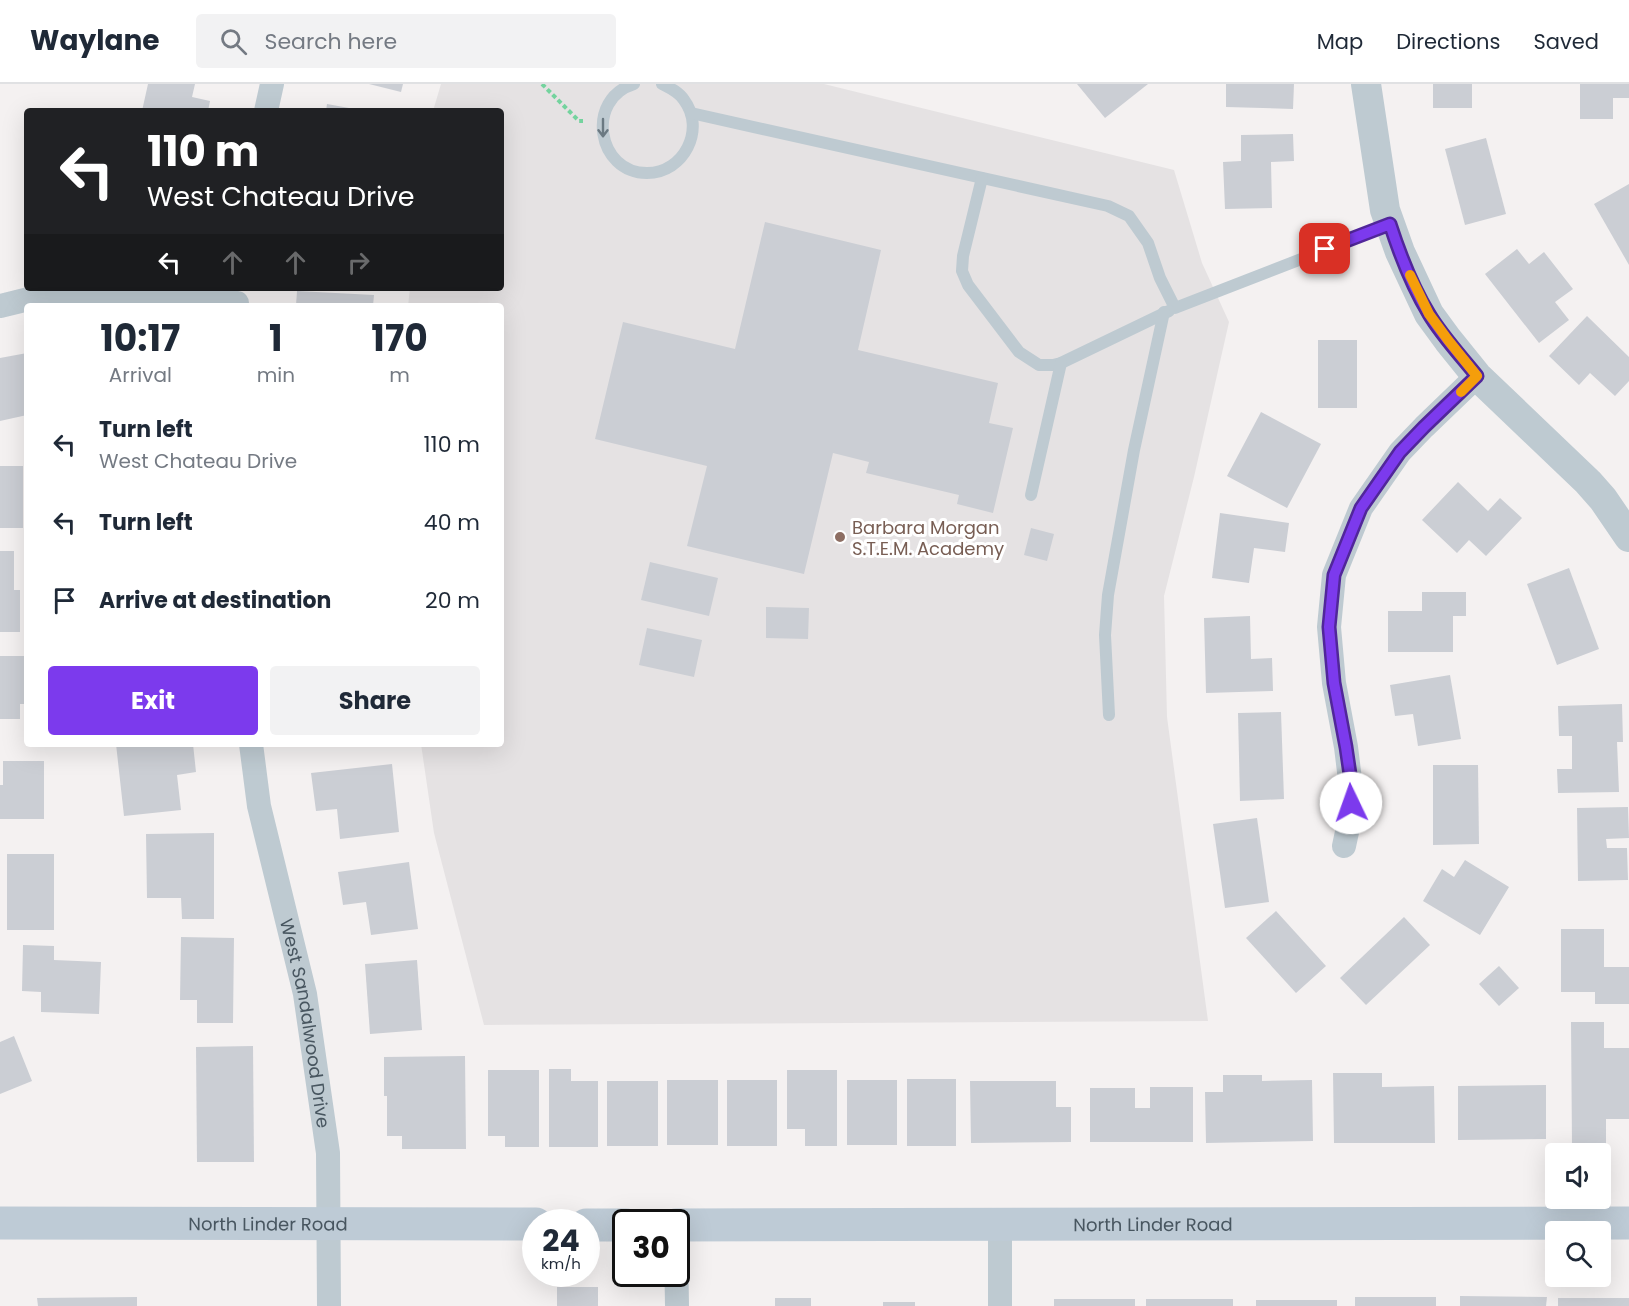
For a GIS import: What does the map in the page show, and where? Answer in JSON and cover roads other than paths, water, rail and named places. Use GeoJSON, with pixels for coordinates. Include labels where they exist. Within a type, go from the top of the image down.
{"type":"FeatureCollection","features":[{"type":"Feature","properties":{"kind":"main road","name":"North Linder Road"},"geometry":{"type":"LineString","coordinates":[[0,1223],[522,1224]]}},
{"type":"Feature","properties":{"kind":"main road","name":"North Linder Road"},"geometry":{"type":"LineString","coordinates":[[690,1225],[1629,1223]]}},
{"type":"Feature","properties":{"kind":"street"},"geometry":{"type":"LineString","coordinates":[[267,108],[272,84]]}},
{"type":"Feature","properties":{"kind":"street"},"geometry":{"type":"LineString","coordinates":[[1366,84],[1385,210],[1400,252],[1429,314],[1477,376],[1588,482],[1603,499],[1629,537]]}},
{"type":"Feature","properties":{"kind":"street"},"geometry":{"type":"LineString","coordinates":[[0,306],[61,291],[238,299]]}},
{"type":"Feature","properties":{"kind":"street"},"geometry":{"type":"LineString","coordinates":[[1344,846],[1350,818],[1352,788],[1334,683],[1329,627],[1334,575],[1361,508],[1400,452],[1477,376]]}},
{"type":"Feature","properties":{"kind":"street","name":"West Sandalwood Drive"},"geometry":{"type":"LineString","coordinates":[[251,747],[260,806],[305,994],[328,1153],[329,1306]]}},
{"type":"Feature","properties":{"kind":"street"},"geometry":{"type":"LineString","coordinates":[[1000,1224],[1000,1306]]}},
{"type":"Feature","properties":{"kind":"street"},"geometry":{"type":"LineString","coordinates":[[677,1287],[677,1306]]}},
{"type":"Feature","properties":{"kind":"lane"},"geometry":{"type":"LineString","coordinates":[[634,84],[627,86],[614,96],[605,109],[602,124],[603,140],[610,153],[620,164],[632,171],[647,173],[661,172],[674,165],[685,155],[691,142],[693,127],[691,113],[684,99],[672,88],[662,84]]}},
{"type":"Feature","properties":{"kind":"lane"},"geometry":{"type":"LineString","coordinates":[[691,113],[1108,207],[1130,216],[1148,243],[1170,310],[1134,450],[1108,596],[1106,635],[1109,715]]}},
{"type":"Feature","properties":{"kind":"lane"},"geometry":{"type":"LineString","coordinates":[[982,178],[963,256],[962,271],[968,285],[1019,352],[1040,365],[1061,363],[1170,310],[1390,224]]}},
{"type":"Feature","properties":{"kind":"lane"},"geometry":{"type":"LineString","coordinates":[[1030,495],[1061,363]]}},
{"type":"Feature","properties":{"kind":"place","name":"Barbara Morgan S.T.E.M. Academy"},"geometry":{"type":"Point","coordinates":[840,537]}}]}
